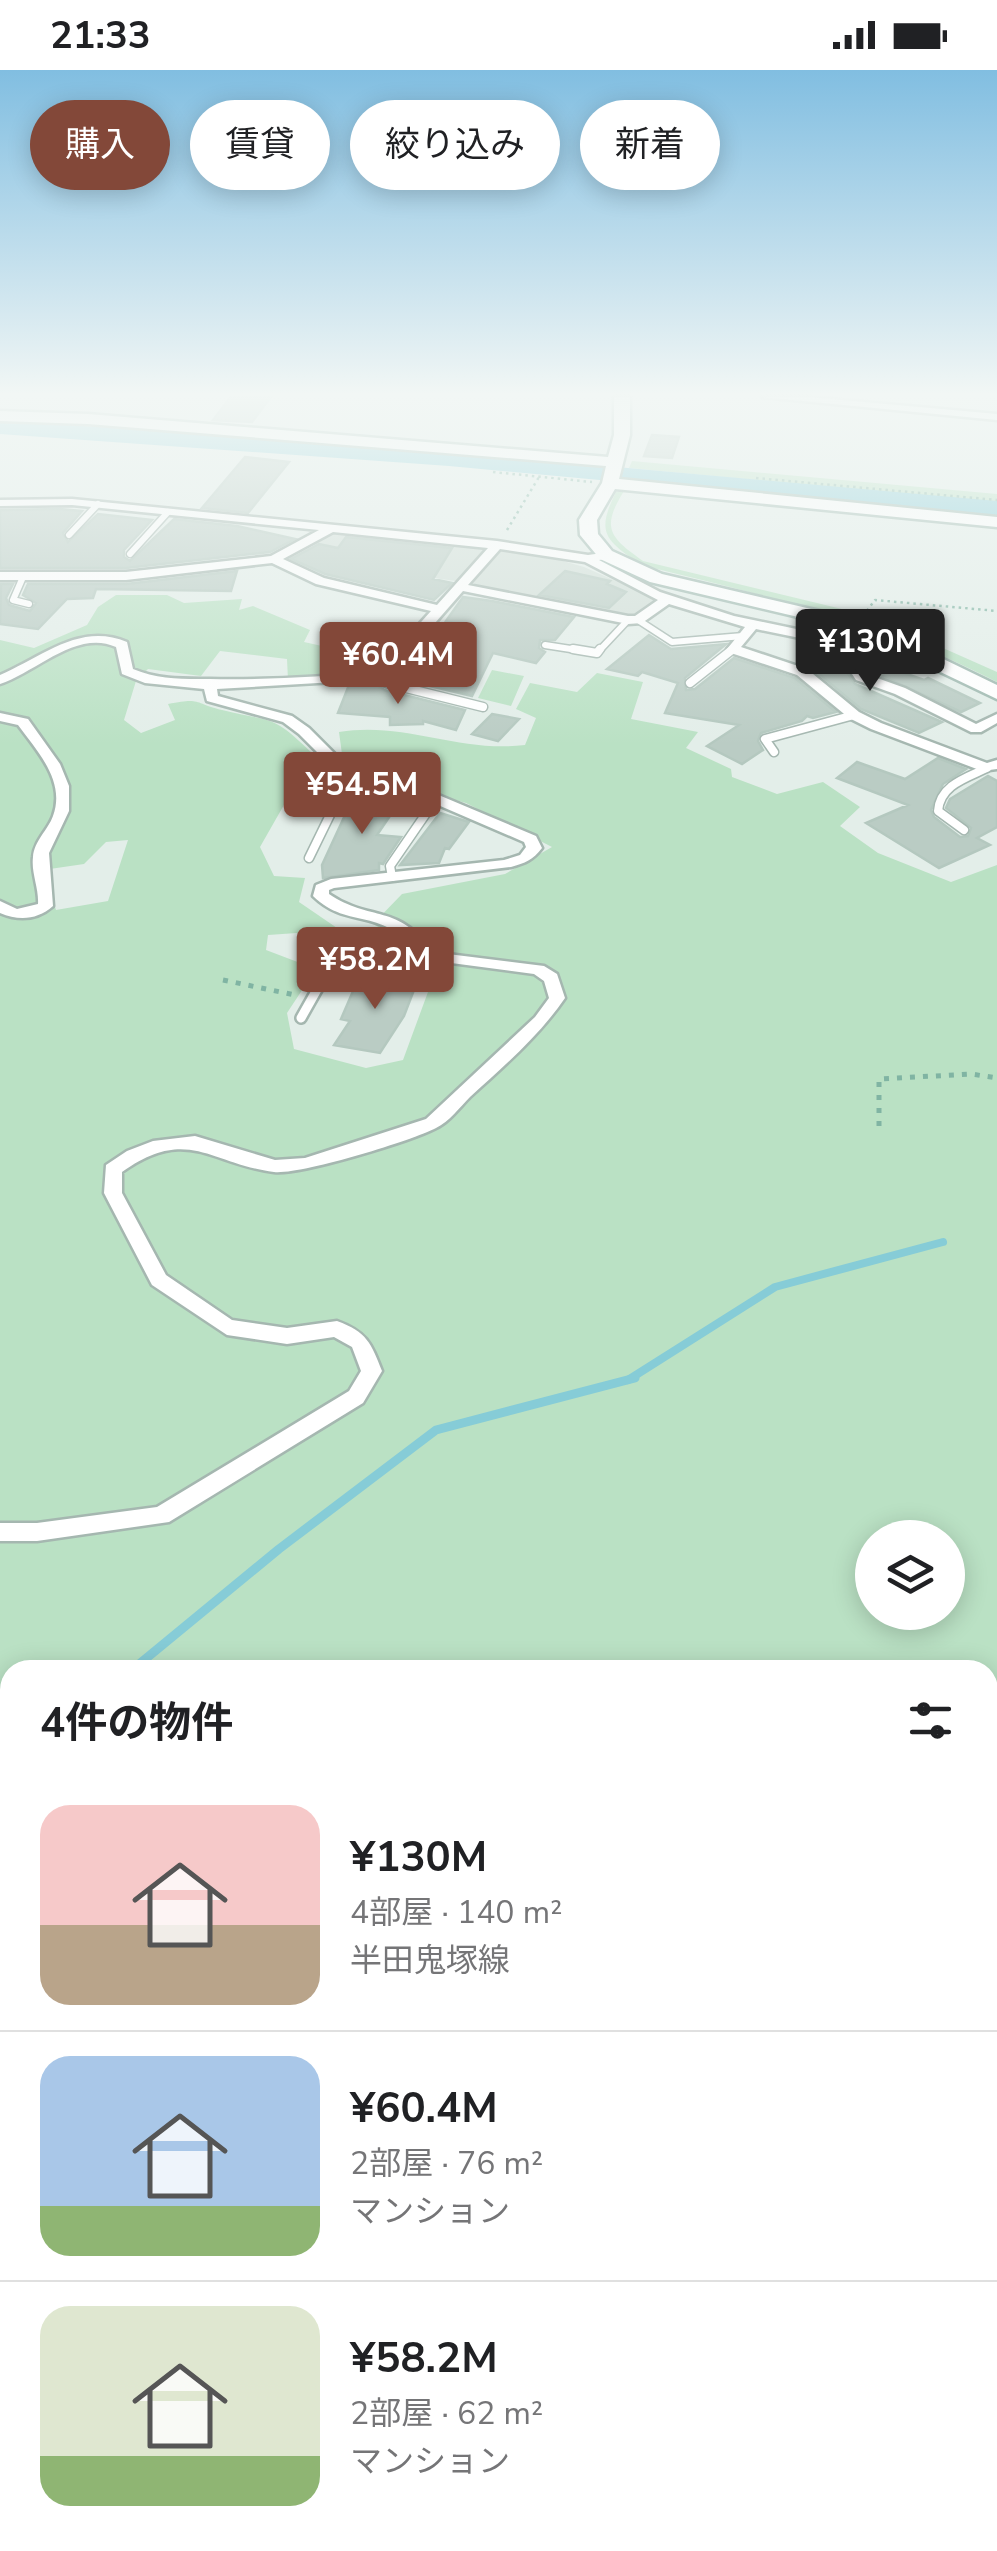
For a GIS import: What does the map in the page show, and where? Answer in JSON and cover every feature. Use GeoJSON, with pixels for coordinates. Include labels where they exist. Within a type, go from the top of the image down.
{"type":"FeatureCollection","features":[{"type":"Feature","properties":{"kind":"main road"},"geometry":{"type":"LineString","coordinates":[[592,513],[588,520],[589,535],[597,557],[656,578],[850,627],[906,647],[997,693]]}},
{"type":"Feature","properties":{"kind":"main road"},"geometry":{"type":"LineString","coordinates":[[906,513],[997,522]]}},
{"type":"Feature","properties":{"kind":"street"},"geometry":{"type":"LineString","coordinates":[[175,513],[597,557],[669,598],[747,631],[882,651],[906,647]]}},
{"type":"Feature","properties":{"kind":"street"},"geometry":{"type":"LineString","coordinates":[[0,576],[126,576],[274,559],[330,529]]}},
{"type":"Feature","properties":{"kind":"street"},"geometry":{"type":"LineString","coordinates":[[0,680],[79,642],[104,638],[122,645],[127,671],[134,677],[294,684],[380,676],[389,661],[415,638],[437,608],[461,588],[497,545]]}},
{"type":"Feature","properties":{"kind":"street"},"geometry":{"type":"LineString","coordinates":[[274,559],[320,582],[437,608]]}},
{"type":"Feature","properties":{"kind":"street"},"geometry":{"type":"LineString","coordinates":[[461,588],[633,620],[669,598]]}},
{"type":"Feature","properties":{"kind":"street"},"geometry":{"type":"LineString","coordinates":[[747,631],[733,649],[802,672],[854,715],[992,766]]}},
{"type":"Feature","properties":{"kind":"street"},"geometry":{"type":"LineString","coordinates":[[882,651],[859,674],[862,677],[976,729],[997,718]]}},
{"type":"Feature","properties":{"kind":"street"},"geometry":{"type":"LineString","coordinates":[[0,1532],[37,1532],[161,1516],[356,1397],[372,1372],[360,1342],[337,1329],[286,1336],[227,1327],[159,1280],[113,1193],[113,1169],[158,1145],[195,1142],[275,1166],[306,1164],[432,1123],[542,1021],[556,998],[551,978],[538,970],[428,956],[399,923],[330,903],[321,896],[322,888],[331,884],[506,864],[525,858],[534,848],[530,839],[436,799],[349,776],[301,727],[277,714],[212,698],[210,683]]}},
{"type":"Feature","properties":{"kind":"street"},"geometry":{"type":"LineString","coordinates":[[0,717],[23,722],[60,774],[62,810],[41,849],[40,864],[48,897],[45,906],[28,915],[14,914],[0,906]]}},
{"type":"Feature","properties":{"kind":"lane"},"geometry":{"type":"LineString","coordinates":[[69,535],[90,513]]}},
{"type":"Feature","properties":{"kind":"lane"},"geometry":{"type":"LineString","coordinates":[[130,554],[167,513]]}},
{"type":"Feature","properties":{"kind":"lane"},"geometry":{"type":"LineString","coordinates":[[23,577],[14,600],[28,604]]}},
{"type":"Feature","properties":{"kind":"lane"},"geometry":{"type":"LineString","coordinates":[[546,645],[597,653],[633,620],[652,626],[660,638],[680,644],[747,631]]}},
{"type":"Feature","properties":{"kind":"lane"},"geometry":{"type":"LineString","coordinates":[[690,683],[733,649]]}},
{"type":"Feature","properties":{"kind":"lane"},"geometry":{"type":"LineString","coordinates":[[380,676],[386,683],[482,707]]}},
{"type":"Feature","properties":{"kind":"lane"},"geometry":{"type":"LineString","coordinates":[[774,752],[766,739],[854,715]]}},
{"type":"Feature","properties":{"kind":"lane"},"geometry":{"type":"LineString","coordinates":[[964,830],[938,811],[937,801],[944,790],[992,766]]}},
{"type":"Feature","properties":{"kind":"lane"},"geometry":{"type":"LineString","coordinates":[[309,858],[349,776]]}},
{"type":"Feature","properties":{"kind":"lane"},"geometry":{"type":"LineString","coordinates":[[392,877],[390,866],[436,799]]}},
{"type":"Feature","properties":{"kind":"lane"},"geometry":{"type":"LineString","coordinates":[[301,1018],[329,969],[345,959],[428,956]]}},
{"type":"Feature","properties":{"kind":"path"},"geometry":{"type":"LineString","coordinates":[[497,545],[517,513]]}},
{"type":"Feature","properties":{"kind":"path"},"geometry":{"type":"LineString","coordinates":[[850,627],[875,600],[997,611]]}},
{"type":"Feature","properties":{"kind":"path"},"geometry":{"type":"LineString","coordinates":[[223,980],[312,999]]}},
{"type":"Feature","properties":{"kind":"path"},"geometry":{"type":"LineString","coordinates":[[879,1126],[879,1079],[971,1074],[997,1078]]}},
{"type":"Feature","properties":{"kind":"shaded area"},"geometry":{"type":"Polygon","coordinates":[[[331,532],[542,555],[584,567],[659,600],[634,619],[467,587],[469,583],[379,570],[312,547],[331,532]]]}},
{"type":"Feature","properties":{"kind":"green space"},"geometry":{"type":"Polygon","coordinates":[[[608,513],[613,513],[612,531],[616,538],[643,561],[871,616],[997,672],[997,682],[867,627],[641,565],[612,542],[605,527],[608,513]]]}},
{"type":"Feature","properties":{"kind":"green space"},"geometry":{"type":"Polygon","coordinates":[[[116,595],[167,595],[184,603],[242,599],[239,610],[253,606],[310,630],[304,642],[380,659],[363,675],[288,680],[287,659],[220,651],[201,676],[148,669],[136,681],[124,720],[141,733],[175,720],[168,704],[197,702],[271,721],[313,754],[260,847],[274,876],[305,878],[299,902],[340,930],[268,935],[266,950],[316,969],[287,1013],[294,1049],[366,1068],[403,1060],[439,962],[373,924],[402,894],[505,874],[552,847],[466,803],[344,769],[339,732],[386,731],[477,745],[525,745],[536,718],[516,709],[530,683],[577,692],[597,673],[643,682],[631,719],[698,732],[686,748],[731,769],[732,777],[777,794],[823,782],[860,807],[840,826],[878,853],[951,882],[997,865],[997,1660],[0,1660],[0,640],[34,648],[87,625],[98,607],[116,595]],[[128,840],[106,842],[84,864],[43,870],[56,910],[108,901],[128,840]]]}},
{"type":"Feature","properties":{"kind":"green space"},"geometry":{"type":"Polygon","coordinates":[[[492,670],[524,676],[511,706],[478,698],[492,670]]]}},
{"type":"Feature","properties":{"kind":"building"},"geometry":{"type":"Polygon","coordinates":[[[0,513],[80,513],[63,533],[68,542],[98,514],[152,520],[124,550],[124,557],[130,561],[174,519],[237,526],[295,539],[270,552],[126,568],[0,568],[0,513]]]}},
{"type":"Feature","properties":{"kind":"building"},"geometry":{"type":"Polygon","coordinates":[[[346,537],[452,548],[433,579],[452,583],[434,600],[325,574],[291,559],[319,544],[338,548],[346,537]]]}},
{"type":"Feature","properties":{"kind":"building"},"geometry":{"type":"Polygon","coordinates":[[[237,571],[231,591],[96,589],[93,598],[67,599],[38,629],[0,624],[1,584],[13,584],[6,598],[9,605],[30,611],[36,603],[23,595],[28,584],[126,584],[237,571]]]}},
{"type":"Feature","properties":{"kind":"building"},"geometry":{"type":"Polygon","coordinates":[[[565,571],[610,581],[607,584],[626,592],[609,608],[539,595],[565,571]]]}},
{"type":"Feature","properties":{"kind":"building"},"geometry":{"type":"Polygon","coordinates":[[[463,597],[574,617],[555,640],[540,640],[539,648],[545,652],[536,663],[493,653],[472,696],[396,678],[407,663],[431,667],[466,626],[446,621],[463,597]]]}},
{"type":"Feature","properties":{"kind":"building"},"geometry":{"type":"Polygon","coordinates":[[[649,635],[671,649],[726,644],[685,678],[686,690],[695,689],[734,658],[795,678],[836,712],[807,716],[761,733],[758,741],[763,750],[742,764],[707,746],[739,725],[665,713],[678,683],[642,672],[638,676],[607,669],[649,635]]]}},
{"type":"Feature","properties":{"kind":"building"},"geometry":{"type":"Polygon","coordinates":[[[834,650],[863,658],[848,674],[855,684],[942,722],[919,733],[861,709],[814,670],[834,650]]]}},
{"type":"Feature","properties":{"kind":"building"},"geometry":{"type":"Polygon","coordinates":[[[881,665],[928,678],[980,703],[961,712],[873,672],[881,665]]]}},
{"type":"Feature","properties":{"kind":"building"},"geometry":{"type":"Polygon","coordinates":[[[366,684],[465,710],[456,730],[423,721],[390,725],[390,717],[338,713],[349,685],[366,684]]]}},
{"type":"Feature","properties":{"kind":"building"},"geometry":{"type":"Polygon","coordinates":[[[492,714],[519,719],[498,741],[472,734],[492,714]]]}},
{"type":"Feature","properties":{"kind":"building"},"geometry":{"type":"Polygon","coordinates":[[[938,758],[966,769],[943,784],[931,810],[934,817],[960,837],[968,836],[971,828],[946,808],[950,799],[988,776],[997,781],[997,827],[977,838],[990,845],[939,868],[866,823],[908,805],[837,778],[857,762],[905,779],[938,758]]]}},
{"type":"Feature","properties":{"kind":"building"},"geometry":{"type":"Polygon","coordinates":[[[362,790],[402,798],[377,835],[401,837],[383,864],[379,863],[379,870],[323,878],[322,865],[347,811],[362,790]]]}},
{"type":"Feature","properties":{"kind":"building"},"geometry":{"type":"Polygon","coordinates":[[[440,813],[469,822],[449,849],[445,848],[439,863],[400,865],[440,813]]]}},
{"type":"Feature","properties":{"kind":"building"},"geometry":{"type":"Polygon","coordinates":[[[360,975],[417,982],[404,1016],[380,1053],[334,1045],[350,1021],[341,1019],[360,975]]]}},
{"type":"Feature","properties":{"kind":"waterway"},"geometry":{"type":"LineString","coordinates":[[628,1380],[775,1287],[943,1242]]}},
{"type":"Feature","properties":{"kind":"waterway"},"geometry":{"type":"LineString","coordinates":[[628,1380],[635,1378]]}},
{"type":"Feature","properties":{"kind":"waterway"},"geometry":{"type":"LineString","coordinates":[[144,1660],[279,1549],[436,1430],[628,1380]]}}]}
